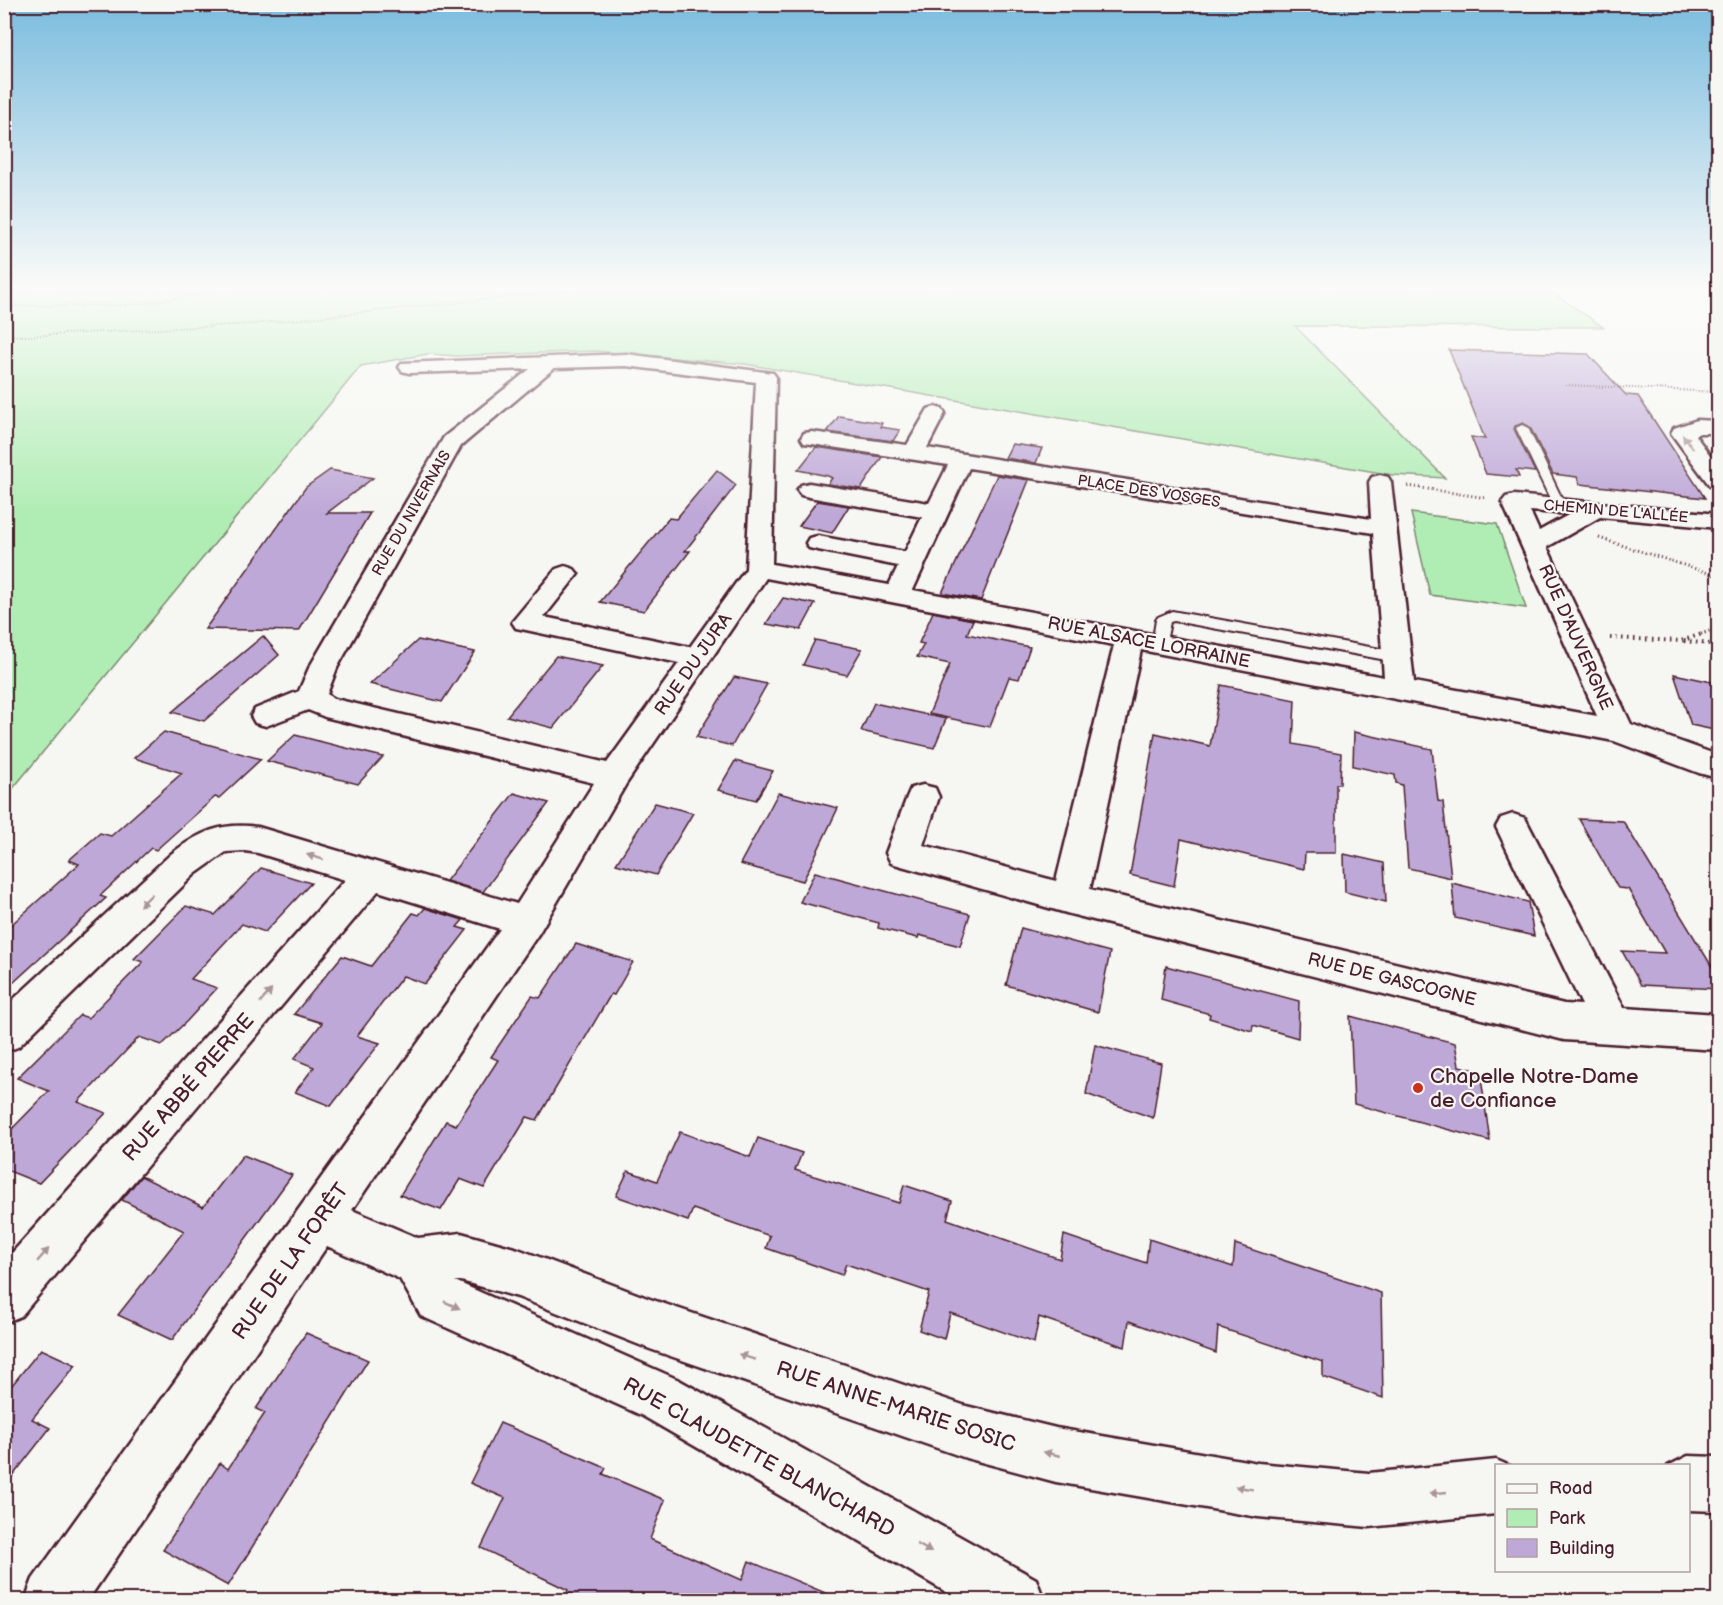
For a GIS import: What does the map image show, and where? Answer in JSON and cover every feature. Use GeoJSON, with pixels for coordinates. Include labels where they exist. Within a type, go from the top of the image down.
{"type":"FeatureCollection","features":[{"type":"Feature","properties":{"kind":"street"},"geometry":{"type":"LineString","coordinates":[[409,367],[496,364]]}},
{"type":"Feature","properties":{"kind":"street","name":"RUE DU NIVERNAIS"},"geometry":{"type":"LineString","coordinates":[[311,696],[323,668],[452,442],[548,364]]}},
{"type":"Feature","properties":{"kind":"street"},"geometry":{"type":"LineString","coordinates":[[658,364],[766,377],[759,569]]}},
{"type":"Feature","properties":{"kind":"street"},"geometry":{"type":"LineString","coordinates":[[914,453],[935,413]]}},
{"type":"Feature","properties":{"kind":"street"},"geometry":{"type":"LineString","coordinates":[[1719,427],[1697,426],[1682,433],[1719,480]]}},
{"type":"Feature","properties":{"kind":"street","name":"PLACE DES VOSGES"},"geometry":{"type":"LineString","coordinates":[[812,438],[1385,528]]}},
{"type":"Feature","properties":{"kind":"street"},"geometry":{"type":"LineString","coordinates":[[897,595],[961,461]]}},
{"type":"Feature","properties":{"kind":"street"},"geometry":{"type":"LineString","coordinates":[[1380,482],[1400,689]]}},
{"type":"Feature","properties":{"kind":"street"},"geometry":{"type":"LineString","coordinates":[[809,490],[937,512]]}},
{"type":"Feature","properties":{"kind":"street","name":"CHEMIN DE L'ALLÉE"},"geometry":{"type":"LineString","coordinates":[[1514,502],[1563,515]]}},
{"type":"Feature","properties":{"kind":"street","name":"RUE D'AUVERGNE"},"geometry":{"type":"LineString","coordinates":[[1514,502],[1619,731]]}},
{"type":"Feature","properties":{"kind":"street","name":"CHEMIN DE L'ALLÉE"},"geometry":{"type":"LineString","coordinates":[[1597,509],[1719,521]]}},
{"type":"Feature","properties":{"kind":"street","name":"RUE D'AUVERGNE"},"geometry":{"type":"LineString","coordinates":[[1534,544],[1563,515],[1597,509]]}},
{"type":"Feature","properties":{"kind":"street"},"geometry":{"type":"LineString","coordinates":[[818,543],[914,561]]}},
{"type":"Feature","properties":{"kind":"street","name":"RUE ALSACE LORRAINE"},"geometry":{"type":"LineString","coordinates":[[759,569],[1619,731],[1716,768]]}},
{"type":"Feature","properties":{"kind":"street","name":"RUE DU JURA"},"geometry":{"type":"LineString","coordinates":[[526,922],[615,776],[759,569]]}},
{"type":"Feature","properties":{"kind":"street"},"geometry":{"type":"LineString","coordinates":[[565,573],[526,622],[697,658]]}},
{"type":"Feature","properties":{"kind":"street"},"geometry":{"type":"LineString","coordinates":[[1070,899],[1130,638]]}},
{"type":"Feature","properties":{"kind":"street"},"geometry":{"type":"LineString","coordinates":[[266,716],[311,696],[325,707],[615,776]]}},
{"type":"Feature","properties":{"kind":"street","name":"RUE DE GASCOGNE"},"geometry":{"type":"LineString","coordinates":[[923,797],[903,853],[1070,899],[1564,1022],[1719,1032]]}},
{"type":"Feature","properties":{"kind":"street"},"geometry":{"type":"LineString","coordinates":[[1513,827],[1612,1025]]}},
{"type":"Feature","properties":{"kind":"street"},"geometry":{"type":"LineString","coordinates":[[4,1034],[183,864],[206,846],[224,837],[258,840],[526,922]]}},
{"type":"Feature","properties":{"kind":"street","name":"RUE ABBÉ PIERRE"},"geometry":{"type":"LineString","coordinates":[[4,1299],[371,875]]}},
{"type":"Feature","properties":{"kind":"street","name":"RUE DE LA FORÊT"},"geometry":{"type":"LineString","coordinates":[[54,1600],[526,922]]}},
{"type":"Feature","properties":{"kind":"street"},"geometry":{"type":"LineString","coordinates":[[319,1219],[417,1262]]}},
{"type":"Feature","properties":{"kind":"street","name":"RUE ANNE-MARIE SOSIC"},"geometry":{"type":"LineString","coordinates":[[417,1262],[461,1257],[518,1273],[621,1314],[966,1432],[1056,1455],[1258,1490],[1370,1500],[1495,1487]]}},
{"type":"Feature","properties":{"kind":"street","name":"RUE CLAUDETTE BLANCHARD"},"geometry":{"type":"LineString","coordinates":[[417,1262],[438,1299],[661,1398],[1015,1600]]}},
{"type":"Feature","properties":{"kind":"street"},"geometry":{"type":"LineString","coordinates":[[1690,1483],[1719,1484]]}},
{"type":"Feature","properties":{"kind":"lane"},"geometry":{"type":"LineString","coordinates":[[1522,428],[1563,515]]}},
{"type":"Feature","properties":{"kind":"lane"},"geometry":{"type":"LineString","coordinates":[[1161,644],[1163,620],[1172,616],[1397,657]]}},
{"type":"Feature","properties":{"kind":"path"},"geometry":{"type":"LineString","coordinates":[[1566,385],[1719,392]]}},
{"type":"Feature","properties":{"kind":"path"},"geometry":{"type":"LineString","coordinates":[[1380,482],[1514,502]]}},
{"type":"Feature","properties":{"kind":"path"},"geometry":{"type":"LineString","coordinates":[[1563,515],[1719,576]]}},
{"type":"Feature","properties":{"kind":"path"},"geometry":{"type":"LineString","coordinates":[[1681,640],[1719,628]]}},
{"type":"Feature","properties":{"kind":"path"},"geometry":{"type":"LineString","coordinates":[[1576,637],[1681,640],[1719,645]]}},
{"type":"Feature","properties":{"kind":"green space"},"geometry":{"type":"Polygon","coordinates":[[[5,364],[373,364],[361,366],[5,798],[5,364]]]}},
{"type":"Feature","properties":{"kind":"green space"},"geometry":{"type":"Polygon","coordinates":[[[745,364],[1332,364],[1445,478],[1393,475],[745,364]]]}},
{"type":"Feature","properties":{"kind":"green space"},"geometry":{"type":"Polygon","coordinates":[[[1411,513],[1497,524],[1526,608],[1430,595],[1411,513]]]}},
{"type":"Feature","properties":{"kind":"building"},"geometry":{"type":"Polygon","coordinates":[[[1455,364],[1597,364],[1626,395],[1638,396],[1705,498],[1580,484],[1577,477],[1553,474],[1530,427],[1523,423],[1515,426],[1514,429],[1535,472],[1516,470],[1519,477],[1486,474],[1471,437],[1485,439],[1455,364]]]}},
{"type":"Feature","properties":{"kind":"building"},"geometry":{"type":"Polygon","coordinates":[[[839,416],[882,423],[880,427],[900,430],[893,441],[827,432],[839,416]]]}},
{"type":"Feature","properties":{"kind":"building"},"geometry":{"type":"Polygon","coordinates":[[[1012,444],[1042,448],[1036,463],[1005,458],[1012,444]]]}},
{"type":"Feature","properties":{"kind":"building"},"geometry":{"type":"Polygon","coordinates":[[[816,447],[882,457],[861,489],[828,484],[832,478],[828,476],[798,470],[816,447]]]}},
{"type":"Feature","properties":{"kind":"building"},"geometry":{"type":"Polygon","coordinates":[[[330,470],[373,478],[327,513],[370,513],[299,631],[205,629],[306,487],[330,470]]]}},
{"type":"Feature","properties":{"kind":"building"},"geometry":{"type":"Polygon","coordinates":[[[717,470],[736,485],[685,551],[690,551],[644,611],[600,602],[669,518],[676,519],[717,470]]]}},
{"type":"Feature","properties":{"kind":"building"},"geometry":{"type":"Polygon","coordinates":[[[997,475],[1029,480],[981,600],[942,593],[997,475]]]}},
{"type":"Feature","properties":{"kind":"building"},"geometry":{"type":"Polygon","coordinates":[[[817,501],[849,506],[832,533],[799,526],[817,501]]]}},
{"type":"Feature","properties":{"kind":"building"},"geometry":{"type":"Polygon","coordinates":[[[783,598],[815,604],[801,630],[766,624],[783,598]]]}},
{"type":"Feature","properties":{"kind":"building"},"geometry":{"type":"Polygon","coordinates":[[[933,612],[973,620],[967,634],[1030,647],[1019,679],[1009,677],[990,727],[929,714],[950,664],[917,657],[924,644],[919,643],[933,612]]]}},
{"type":"Feature","properties":{"kind":"building"},"geometry":{"type":"Polygon","coordinates":[[[263,636],[279,655],[204,721],[172,712],[263,636]]]}},
{"type":"Feature","properties":{"kind":"building"},"geometry":{"type":"Polygon","coordinates":[[[418,640],[475,652],[442,702],[370,684],[418,640]]]}},
{"type":"Feature","properties":{"kind":"building"},"geometry":{"type":"Polygon","coordinates":[[[815,640],[862,649],[847,675],[803,665],[815,640]]]}},
{"type":"Feature","properties":{"kind":"building"},"geometry":{"type":"Polygon","coordinates":[[[556,656],[603,666],[553,728],[507,716],[556,656]]]}},
{"type":"Feature","properties":{"kind":"building"},"geometry":{"type":"Polygon","coordinates":[[[1674,674],[1712,682],[1719,700],[1719,731],[1691,725],[1674,674]]]}},
{"type":"Feature","properties":{"kind":"building"},"geometry":{"type":"Polygon","coordinates":[[[734,677],[767,684],[732,746],[696,737],[734,677]]]}},
{"type":"Feature","properties":{"kind":"building"},"geometry":{"type":"Polygon","coordinates":[[[1221,685],[1295,700],[1293,744],[1341,753],[1340,784],[1336,784],[1336,853],[1305,853],[1304,869],[1181,839],[1174,886],[1130,875],[1155,733],[1210,746],[1221,685]]]}},
{"type":"Feature","properties":{"kind":"building"},"geometry":{"type":"Polygon","coordinates":[[[874,703],[946,719],[934,748],[861,731],[874,703]]]}},
{"type":"Feature","properties":{"kind":"building"},"geometry":{"type":"Polygon","coordinates":[[[164,732],[261,759],[219,798],[215,797],[156,850],[151,848],[100,896],[106,898],[4,991],[4,931],[79,864],[69,860],[100,833],[111,836],[182,773],[134,758],[164,732]]]}},
{"type":"Feature","properties":{"kind":"building"},"geometry":{"type":"Polygon","coordinates":[[[1354,732],[1432,749],[1438,801],[1443,802],[1451,878],[1408,868],[1402,785],[1396,783],[1395,775],[1353,766],[1354,732]]]}},
{"type":"Feature","properties":{"kind":"building"},"geometry":{"type":"Polygon","coordinates":[[[295,735],[383,757],[358,784],[267,761],[295,735]]]}},
{"type":"Feature","properties":{"kind":"building"},"geometry":{"type":"Polygon","coordinates":[[[735,761],[773,771],[756,800],[718,790],[735,761]]]}},
{"type":"Feature","properties":{"kind":"building"},"geometry":{"type":"Polygon","coordinates":[[[514,793],[549,803],[483,892],[446,881],[514,793]]]}},
{"type":"Feature","properties":{"kind":"building"},"geometry":{"type":"Polygon","coordinates":[[[778,793],[838,808],[803,881],[740,864],[778,793]]]}},
{"type":"Feature","properties":{"kind":"building"},"geometry":{"type":"Polygon","coordinates":[[[655,803],[693,813],[656,875],[616,864],[655,803]]]}},
{"type":"Feature","properties":{"kind":"building"},"geometry":{"type":"Polygon","coordinates":[[[1579,819],[1623,821],[1719,978],[1719,989],[1641,985],[1622,951],[1665,953],[1628,889],[1618,888],[1579,819]]]}},
{"type":"Feature","properties":{"kind":"building"},"geometry":{"type":"Polygon","coordinates":[[[1344,854],[1384,863],[1386,902],[1345,892],[1344,854]]]}},
{"type":"Feature","properties":{"kind":"building"},"geometry":{"type":"Polygon","coordinates":[[[261,868],[311,883],[265,932],[242,924],[191,979],[217,988],[187,1021],[162,1045],[139,1037],[78,1102],[106,1113],[39,1183],[4,1169],[4,1137],[49,1091],[17,1078],[80,1015],[88,1018],[143,962],[134,959],[186,906],[215,915],[261,868]]]}},
{"type":"Feature","properties":{"kind":"building"},"geometry":{"type":"Polygon","coordinates":[[[815,872],[970,914],[960,946],[919,935],[918,938],[878,928],[879,923],[800,902],[815,872]]]}},
{"type":"Feature","properties":{"kind":"building"},"geometry":{"type":"Polygon","coordinates":[[[1452,883],[1528,902],[1534,936],[1455,918],[1452,883]]]}},
{"type":"Feature","properties":{"kind":"building"},"geometry":{"type":"Polygon","coordinates":[[[425,908],[463,920],[457,927],[467,930],[425,984],[403,976],[357,1036],[380,1043],[331,1106],[295,1092],[314,1067],[294,1059],[322,1023],[294,1014],[342,956],[371,966],[413,913],[419,915],[425,908]]]}},
{"type":"Feature","properties":{"kind":"building"},"geometry":{"type":"Polygon","coordinates":[[[1021,928],[1110,952],[1098,1012],[1006,985],[1021,928]]]}},
{"type":"Feature","properties":{"kind":"building"},"geometry":{"type":"Polygon","coordinates":[[[576,944],[633,962],[614,995],[611,994],[537,1120],[527,1117],[484,1188],[460,1179],[441,1210],[400,1195],[446,1121],[456,1125],[498,1060],[491,1057],[532,996],[540,998],[576,944]]]}},
{"type":"Feature","properties":{"kind":"building"},"geometry":{"type":"Polygon","coordinates":[[[1166,966],[1299,1001],[1298,1038],[1253,1025],[1252,1031],[1209,1018],[1210,1014],[1161,1000],[1166,966]]]}},
{"type":"Feature","properties":{"kind":"building","name":"Chapelle Notre-Dame de Confiance"},"geometry":{"type":"Polygon","coordinates":[[[1350,1016],[1455,1043],[1459,1066],[1480,1071],[1490,1141],[1354,1104],[1350,1016]]]}},
{"type":"Feature","properties":{"kind":"building"},"geometry":{"type":"Polygon","coordinates":[[[1095,1045],[1161,1063],[1153,1118],[1086,1094],[1095,1045]]]}},
{"type":"Feature","properties":{"kind":"building"},"geometry":{"type":"Polygon","coordinates":[[[680,1132],[750,1157],[758,1138],[802,1153],[795,1170],[899,1203],[904,1185],[952,1201],[947,1219],[1060,1259],[1064,1235],[1146,1263],[1149,1239],[1233,1267],[1235,1244],[1381,1293],[1383,1398],[1323,1377],[1323,1362],[1218,1327],[1216,1353],[1129,1321],[1125,1347],[1039,1317],[1034,1343],[950,1313],[944,1339],[919,1330],[929,1292],[846,1264],[842,1275],[766,1248],[770,1236],[693,1209],[688,1221],[616,1196],[628,1171],[657,1181],[680,1132]]]}},
{"type":"Feature","properties":{"kind":"building"},"geometry":{"type":"Polygon","coordinates":[[[243,1155],[292,1175],[172,1340],[118,1315],[184,1231],[122,1200],[141,1176],[203,1207],[243,1155]]]}},
{"type":"Feature","properties":{"kind":"building"},"geometry":{"type":"Polygon","coordinates":[[[306,1333],[368,1360],[228,1586],[163,1550],[220,1463],[228,1469],[265,1413],[256,1409],[306,1333]]]}},
{"type":"Feature","properties":{"kind":"building"},"geometry":{"type":"Polygon","coordinates":[[[41,1349],[76,1365],[32,1419],[50,1428],[4,1487],[4,1395],[41,1349]]]}},
{"type":"Feature","properties":{"kind":"building"},"geometry":{"type":"Polygon","coordinates":[[[500,1423],[606,1468],[603,1474],[665,1500],[650,1539],[742,1580],[749,1561],[842,1600],[582,1600],[567,1593],[568,1590],[481,1548],[505,1498],[470,1483],[500,1423]]]}},
{"type":"Feature","properties":{"kind":"place","name":"Chapelle Notre-Dame de Confiance"},"geometry":{"type":"Point","coordinates":[1418,1088]}}]}
